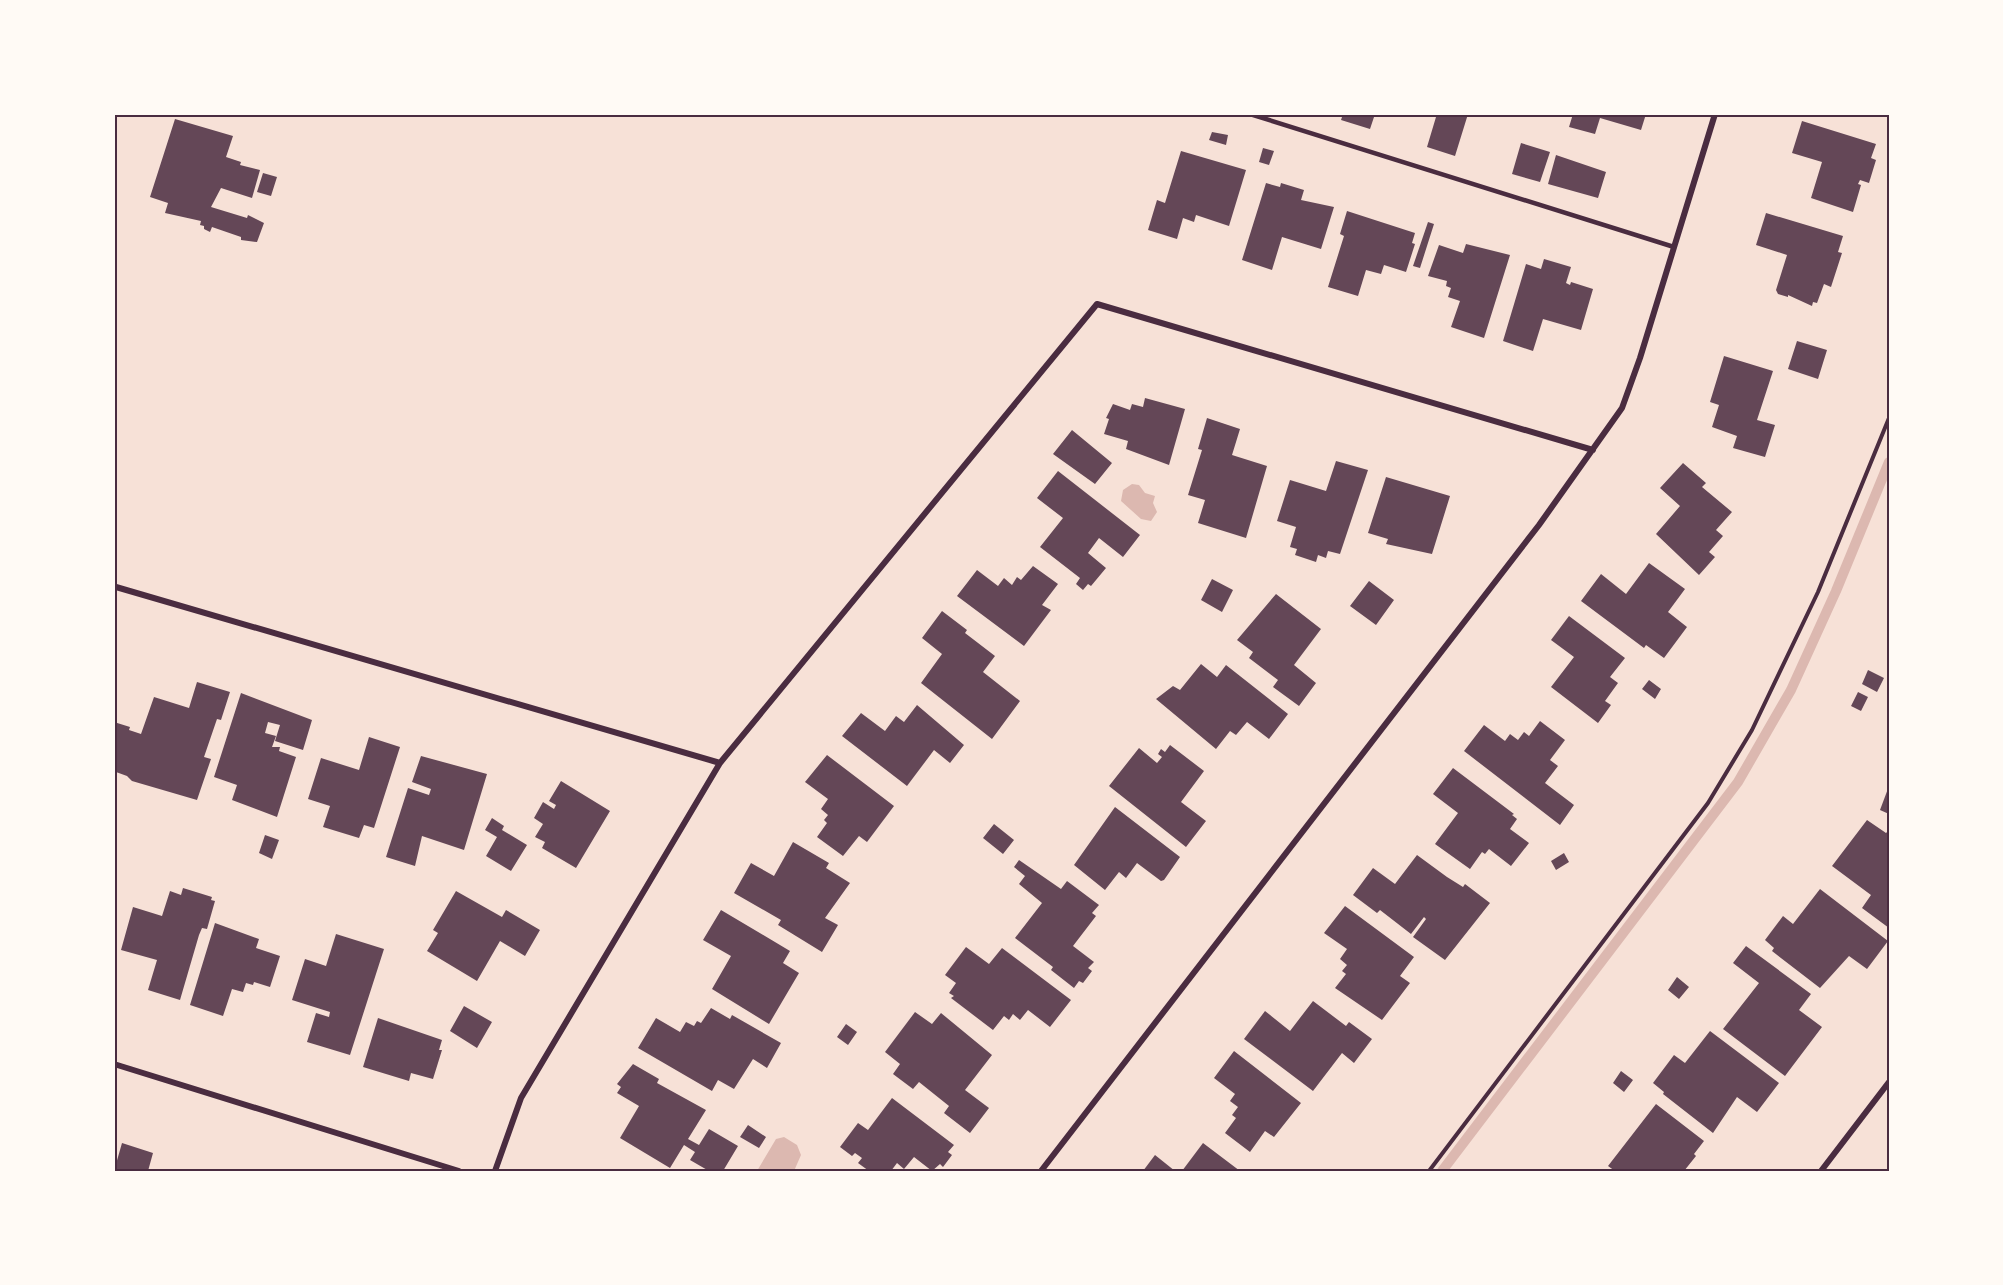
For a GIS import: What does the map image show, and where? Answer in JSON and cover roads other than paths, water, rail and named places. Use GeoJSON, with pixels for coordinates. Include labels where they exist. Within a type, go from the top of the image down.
{"type":"FeatureCollection","features":[{"type":"Feature","properties":{"kind":"street"},"geometry":{"type":"LineString","coordinates":[[1041,1171],[1539,525],[1622,408],[1715,114]]}},
{"type":"Feature","properties":{"kind":"street"},"geometry":{"type":"LineString","coordinates":[[495,1171],[521,1098],[720,763],[1097,304],[1593,450]]}},
{"type":"Feature","properties":{"kind":"street"},"geometry":{"type":"LineString","coordinates":[[116,587],[720,763]]}},
{"type":"Feature","properties":{"kind":"street"},"geometry":{"type":"LineString","coordinates":[[114,1064],[459,1171]]}},
{"type":"Feature","properties":{"kind":"street"},"geometry":{"type":"LineString","coordinates":[[1821,1171],[1889,1082]]}},
{"type":"Feature","properties":{"kind":"lane"},"geometry":{"type":"LineString","coordinates":[[1250,114],[1674,247]]}},
{"type":"Feature","properties":{"kind":"waterway"},"geometry":{"type":"LineString","coordinates":[[1442,1171],[1738,782],[1791,690],[1836,591],[1889,462]]}}]}
